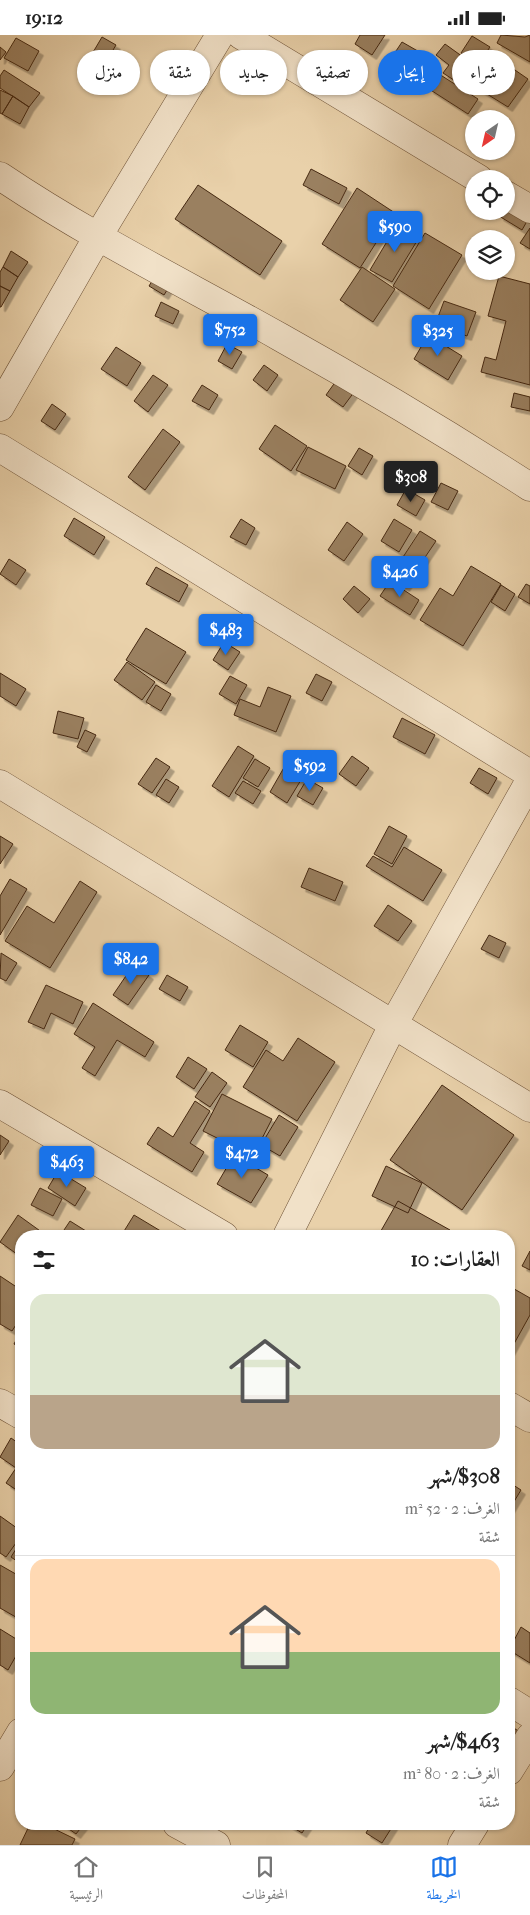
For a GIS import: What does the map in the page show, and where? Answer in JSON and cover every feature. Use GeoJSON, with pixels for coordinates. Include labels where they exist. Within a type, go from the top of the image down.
{"type":"FeatureCollection","features":[{"type":"Feature","properties":{"kind":"street"},"geometry":{"type":"LineString","coordinates":[[0,407],[97,238],[220,35]]}},
{"type":"Feature","properties":{"kind":"street"},"geometry":{"type":"LineString","coordinates":[[242,35],[465,170]]}},
{"type":"Feature","properties":{"kind":"street"},"geometry":{"type":"LineString","coordinates":[[0,176],[97,238],[280,337],[469,448],[530,487]]}},
{"type":"Feature","properties":{"kind":"street"},"geometry":{"type":"LineString","coordinates":[[515,200],[530,209]]}},
{"type":"Feature","properties":{"kind":"street"},"geometry":{"type":"LineString","coordinates":[[0,448],[530,774]]}},
{"type":"Feature","properties":{"kind":"street"},"geometry":{"type":"LineString","coordinates":[[290,1230],[393,1025],[530,779]]}},
{"type":"Feature","properties":{"kind":"street"},"geometry":{"type":"LineString","coordinates":[[0,784],[530,1108]]}},
{"type":"Feature","properties":{"kind":"street"},"geometry":{"type":"LineString","coordinates":[[0,1104],[214,1230]]}},
{"type":"Feature","properties":{"kind":"street"},"geometry":{"type":"LineString","coordinates":[[0,1403],[15,1412]]}},
{"type":"Feature","properties":{"kind":"street"},"geometry":{"type":"LineString","coordinates":[[515,1409],[530,1418]]}},
{"type":"Feature","properties":{"kind":"street"},"geometry":{"type":"LineString","coordinates":[[515,1705],[530,1714]]}},
{"type":"Feature","properties":{"kind":"street"},"geometry":{"type":"LineString","coordinates":[[0,1767],[15,1733]]}},
{"type":"Feature","properties":{"kind":"street"},"geometry":{"type":"LineString","coordinates":[[515,1761],[530,1737]]}},
{"type":"Feature","properties":{"kind":"street"},"geometry":{"type":"LineString","coordinates":[[189,1830],[216,1845]]}},
{"type":"Feature","properties":{"kind":"street"},"geometry":{"type":"LineString","coordinates":[[462,1845],[471,1830]]}},
{"type":"Feature","properties":{"kind":"building"},"geometry":{"type":"Polygon","coordinates":[[[360,35],[385,35],[372,55],[368,52],[368,50],[364,50],[355,44],[360,35]]]}},
{"type":"Feature","properties":{"kind":"building"},"geometry":{"type":"Polygon","coordinates":[[[501,35],[525,37],[530,35],[530,62],[515,53],[515,50],[509,50],[497,43],[501,35]]]}},
{"type":"Feature","properties":{"kind":"building"},"geometry":{"type":"Polygon","coordinates":[[[472,36],[490,47],[488,50],[463,50],[472,36]]]}},
{"type":"Feature","properties":{"kind":"building"},"geometry":{"type":"Polygon","coordinates":[[[102,37],[116,45],[113,50],[94,50],[102,37]]]}},
{"type":"Feature","properties":{"kind":"building"},"geometry":{"type":"Polygon","coordinates":[[[16,38],[39,51],[28,71],[4,58],[16,38]]]}},
{"type":"Feature","properties":{"kind":"building"},"geometry":{"type":"Polygon","coordinates":[[[402,42],[416,50],[397,50],[402,42]]]}},
{"type":"Feature","properties":{"kind":"building"},"geometry":{"type":"Polygon","coordinates":[[[445,44],[453,50],[452,79],[443,73],[449,65],[442,60],[442,50],[440,50],[445,44]]]}},
{"type":"Feature","properties":{"kind":"building"},"geometry":{"type":"Polygon","coordinates":[[[0,47],[6,52],[0,60],[0,47]]]}},
{"type":"Feature","properties":{"kind":"building"},"geometry":{"type":"Polygon","coordinates":[[[4,70],[40,93],[29,107],[0,88],[0,76],[4,70]]]}},
{"type":"Feature","properties":{"kind":"building"},"geometry":{"type":"Polygon","coordinates":[[[515,70],[528,79],[508,107],[489,95],[515,95],[515,70]]]}},
{"type":"Feature","properties":{"kind":"building"},"geometry":{"type":"Polygon","coordinates":[[[442,76],[452,82],[452,95],[472,95],[478,99],[471,110],[465,110],[465,112],[438,95],[442,95],[442,76]]]}},
{"type":"Feature","properties":{"kind":"building"},"geometry":{"type":"Polygon","coordinates":[[[0,90],[13,96],[2,114],[0,113],[0,90]]]}},
{"type":"Feature","properties":{"kind":"building"},"geometry":{"type":"Polygon","coordinates":[[[13,96],[29,107],[20,124],[2,114],[13,96]]]}},
{"type":"Feature","properties":{"kind":"building"},"geometry":{"type":"Polygon","coordinates":[[[311,169],[347,188],[339,204],[303,185],[311,169]]]}},
{"type":"Feature","properties":{"kind":"building"},"geometry":{"type":"Polygon","coordinates":[[[198,185],[282,241],[260,275],[175,219],[198,185]]]}},
{"type":"Feature","properties":{"kind":"building"},"geometry":{"type":"Polygon","coordinates":[[[357,188],[395,213],[360,268],[322,244],[357,188]]]}},
{"type":"Feature","properties":{"kind":"building"},"geometry":{"type":"Polygon","coordinates":[[[515,209],[530,216],[522,230],[506,220],[515,220],[515,209]]]}},
{"type":"Feature","properties":{"kind":"building"},"geometry":{"type":"Polygon","coordinates":[[[398,223],[420,236],[392,282],[370,270],[398,223]]]}},
{"type":"Feature","properties":{"kind":"building"},"geometry":{"type":"Polygon","coordinates":[[[530,228],[530,249],[520,243],[530,228]]]}},
{"type":"Feature","properties":{"kind":"building"},"geometry":{"type":"Polygon","coordinates":[[[425,233],[462,255],[429,309],[393,286],[425,233]]]}},
{"type":"Feature","properties":{"kind":"building"},"geometry":{"type":"Polygon","coordinates":[[[11,251],[28,262],[18,277],[3,267],[11,251]]]}},
{"type":"Feature","properties":{"kind":"building"},"geometry":{"type":"Polygon","coordinates":[[[3,267],[18,277],[10,291],[0,286],[0,272],[3,267]]]}},
{"type":"Feature","properties":{"kind":"building"},"geometry":{"type":"Polygon","coordinates":[[[362,267],[395,289],[373,322],[340,300],[362,267]]]}},
{"type":"Feature","properties":{"kind":"building"},"geometry":{"type":"Polygon","coordinates":[[[159,270],[174,279],[164,295],[149,286],[159,270]]]}},
{"type":"Feature","properties":{"kind":"building"},"geometry":{"type":"Polygon","coordinates":[[[498,280],[514,280],[530,284],[530,385],[481,372],[485,357],[496,360],[506,321],[488,316],[498,280]]]}},
{"type":"Feature","properties":{"kind":"building"},"geometry":{"type":"Polygon","coordinates":[[[0,286],[10,291],[1,307],[0,307],[0,286]]]}},
{"type":"Feature","properties":{"kind":"building"},"geometry":{"type":"Polygon","coordinates":[[[444,301],[476,312],[467,336],[435,325],[444,301]]]}},
{"type":"Feature","properties":{"kind":"building"},"geometry":{"type":"Polygon","coordinates":[[[161,302],[179,311],[173,324],[155,316],[161,302]]]}},
{"type":"Feature","properties":{"kind":"building"},"geometry":{"type":"Polygon","coordinates":[[[428,335],[462,356],[448,380],[414,359],[428,335]]]}},
{"type":"Feature","properties":{"kind":"building"},"geometry":{"type":"Polygon","coordinates":[[[227,344],[242,352],[232,369],[218,361],[227,344]]]}},
{"type":"Feature","properties":{"kind":"building"},"geometry":{"type":"Polygon","coordinates":[[[116,347],[141,363],[127,386],[101,369],[116,347]]]}},
{"type":"Feature","properties":{"kind":"building"},"geometry":{"type":"Polygon","coordinates":[[[264,365],[278,375],[267,391],[253,380],[264,365]]]}},
{"type":"Feature","properties":{"kind":"building"},"geometry":{"type":"Polygon","coordinates":[[[346,367],[363,380],[343,407],[326,395],[346,367]]]}},
{"type":"Feature","properties":{"kind":"building"},"geometry":{"type":"Polygon","coordinates":[[[153,375],[168,385],[148,412],[134,401],[153,375]]]}},
{"type":"Feature","properties":{"kind":"building"},"geometry":{"type":"Polygon","coordinates":[[[202,385],[218,395],[209,410],[192,401],[202,385]]]}},
{"type":"Feature","properties":{"kind":"building"},"geometry":{"type":"Polygon","coordinates":[[[514,393],[530,397],[530,411],[511,407],[514,393]]]}},
{"type":"Feature","properties":{"kind":"building"},"geometry":{"type":"Polygon","coordinates":[[[52,404],[66,414],[55,430],[41,421],[52,404]]]}},
{"type":"Feature","properties":{"kind":"building"},"geometry":{"type":"Polygon","coordinates":[[[275,425],[307,446],[291,471],[259,449],[275,425]]]}},
{"type":"Feature","properties":{"kind":"building"},"geometry":{"type":"Polygon","coordinates":[[[163,429],[180,442],[145,490],[128,477],[163,429]]]}},
{"type":"Feature","properties":{"kind":"building"},"geometry":{"type":"Polygon","coordinates":[[[308,447],[346,466],[335,489],[296,470],[308,447]]]}},
{"type":"Feature","properties":{"kind":"building"},"geometry":{"type":"Polygon","coordinates":[[[359,448],[373,456],[362,475],[348,466],[359,448]]]}},
{"type":"Feature","properties":{"kind":"building"},"geometry":{"type":"Polygon","coordinates":[[[441,483],[458,491],[448,510],[431,502],[441,483]]]}},
{"type":"Feature","properties":{"kind":"building"},"geometry":{"type":"Polygon","coordinates":[[[406,489],[425,500],[416,516],[397,505],[406,489]]]}},
{"type":"Feature","properties":{"kind":"building"},"geometry":{"type":"Polygon","coordinates":[[[74,518],[105,537],[94,555],[64,536],[74,518]]]}},
{"type":"Feature","properties":{"kind":"building"},"geometry":{"type":"Polygon","coordinates":[[[241,519],[255,528],[246,545],[230,537],[241,519]]]}},
{"type":"Feature","properties":{"kind":"building"},"geometry":{"type":"Polygon","coordinates":[[[394,519],[412,530],[399,552],[381,541],[394,519]]]}},
{"type":"Feature","properties":{"kind":"building"},"geometry":{"type":"Polygon","coordinates":[[[347,522],[363,534],[344,561],[328,550],[347,522]]]}},
{"type":"Feature","properties":{"kind":"building"},"geometry":{"type":"Polygon","coordinates":[[[420,531],[436,541],[405,587],[390,577],[420,531]]]}},
{"type":"Feature","properties":{"kind":"building"},"geometry":{"type":"Polygon","coordinates":[[[9,559],[26,570],[16,585],[0,574],[9,559]]]}},
{"type":"Feature","properties":{"kind":"building"},"geometry":{"type":"Polygon","coordinates":[[[471,566],[501,584],[463,646],[420,620],[440,588],[453,596],[471,566]]]}},
{"type":"Feature","properties":{"kind":"building"},"geometry":{"type":"Polygon","coordinates":[[[156,567],[188,585],[179,602],[146,584],[156,567]]]}},
{"type":"Feature","properties":{"kind":"building"},"geometry":{"type":"Polygon","coordinates":[[[390,581],[419,600],[410,615],[380,596],[390,581]]]}},
{"type":"Feature","properties":{"kind":"building"},"geometry":{"type":"Polygon","coordinates":[[[526,584],[530,586],[530,604],[518,597],[526,584]]]}},
{"type":"Feature","properties":{"kind":"building"},"geometry":{"type":"Polygon","coordinates":[[[501,585],[515,594],[505,611],[491,602],[501,585]]]}},
{"type":"Feature","properties":{"kind":"building"},"geometry":{"type":"Polygon","coordinates":[[[354,586],[370,599],[358,613],[343,599],[354,586]]]}},
{"type":"Feature","properties":{"kind":"building"},"geometry":{"type":"Polygon","coordinates":[[[146,628],[186,652],[166,684],[126,660],[146,628]]]}},
{"type":"Feature","properties":{"kind":"building"},"geometry":{"type":"Polygon","coordinates":[[[224,642],[240,652],[228,670],[213,660],[224,642]]]}},
{"type":"Feature","properties":{"kind":"building"},"geometry":{"type":"Polygon","coordinates":[[[127,662],[155,682],[142,700],[114,680],[127,662]]]}},
{"type":"Feature","properties":{"kind":"building"},"geometry":{"type":"Polygon","coordinates":[[[0,673],[26,689],[16,706],[0,696],[0,673]]]}},
{"type":"Feature","properties":{"kind":"building"},"geometry":{"type":"Polygon","coordinates":[[[316,674],[332,682],[322,701],[306,693],[316,674]]]}},
{"type":"Feature","properties":{"kind":"building"},"geometry":{"type":"Polygon","coordinates":[[[230,676],[247,685],[236,704],[219,694],[230,676]]]}},
{"type":"Feature","properties":{"kind":"building"},"geometry":{"type":"Polygon","coordinates":[[[156,685],[171,694],[161,711],[146,702],[156,685]]]}},
{"type":"Feature","properties":{"kind":"building"},"geometry":{"type":"Polygon","coordinates":[[[268,687],[291,696],[276,732],[234,715],[240,699],[260,707],[268,687]]]}},
{"type":"Feature","properties":{"kind":"building"},"geometry":{"type":"Polygon","coordinates":[[[58,711],[84,718],[78,739],[53,733],[58,711]]]}},
{"type":"Feature","properties":{"kind":"building"},"geometry":{"type":"Polygon","coordinates":[[[402,718],[435,735],[425,754],[393,737],[402,718]]]}},
{"type":"Feature","properties":{"kind":"building"},"geometry":{"type":"Polygon","coordinates":[[[85,730],[96,735],[87,752],[77,747],[85,730]]]}},
{"type":"Feature","properties":{"kind":"building"},"geometry":{"type":"Polygon","coordinates":[[[238,746],[254,756],[229,797],[212,786],[238,746]]]}},
{"type":"Feature","properties":{"kind":"building"},"geometry":{"type":"Polygon","coordinates":[[[352,756],[369,768],[356,786],[339,774],[352,756]]]}},
{"type":"Feature","properties":{"kind":"building"},"geometry":{"type":"Polygon","coordinates":[[[156,758],[170,767],[152,793],[138,784],[156,758]]]}},
{"type":"Feature","properties":{"kind":"building"},"geometry":{"type":"Polygon","coordinates":[[[255,759],[270,768],[258,787],[243,778],[255,759]]]}},
{"type":"Feature","properties":{"kind":"building"},"geometry":{"type":"Polygon","coordinates":[[[286,764],[304,775],[287,803],[270,792],[286,764]]]}},
{"type":"Feature","properties":{"kind":"building"},"geometry":{"type":"Polygon","coordinates":[[[479,768],[497,778],[488,794],[470,783],[479,768]]]}},
{"type":"Feature","properties":{"kind":"building"},"geometry":{"type":"Polygon","coordinates":[[[166,779],[179,787],[169,803],[156,795],[166,779]]]}},
{"type":"Feature","properties":{"kind":"building"},"geometry":{"type":"Polygon","coordinates":[[[307,779],[323,788],[313,805],[297,796],[307,779]]]}},
{"type":"Feature","properties":{"kind":"building"},"geometry":{"type":"Polygon","coordinates":[[[243,781],[261,791],[253,804],[235,793],[243,781]]]}},
{"type":"Feature","properties":{"kind":"building"},"geometry":{"type":"Polygon","coordinates":[[[389,826],[407,836],[392,864],[374,854],[389,826]]]}},
{"type":"Feature","properties":{"kind":"building"},"geometry":{"type":"Polygon","coordinates":[[[0,836],[13,844],[0,864],[0,836]]]}},
{"type":"Feature","properties":{"kind":"building"},"geometry":{"type":"Polygon","coordinates":[[[404,847],[442,870],[423,901],[366,866],[373,856],[392,867],[404,847]]]}},
{"type":"Feature","properties":{"kind":"building"},"geometry":{"type":"Polygon","coordinates":[[[309,868],[343,882],[335,901],[301,887],[309,868]]]}},
{"type":"Feature","properties":{"kind":"building"},"geometry":{"type":"Polygon","coordinates":[[[10,879],[27,889],[0,935],[0,896],[10,879]]]}},
{"type":"Feature","properties":{"kind":"building"},"geometry":{"type":"Polygon","coordinates":[[[80,881],[97,892],[50,968],[5,941],[27,906],[54,923],[80,881]]]}},
{"type":"Feature","properties":{"kind":"building"},"geometry":{"type":"Polygon","coordinates":[[[388,905],[412,921],[398,941],[374,926],[388,905]]]}},
{"type":"Feature","properties":{"kind":"building"},"geometry":{"type":"Polygon","coordinates":[[[489,935],[506,943],[499,958],[481,949],[489,935]]]}},
{"type":"Feature","properties":{"kind":"building"},"geometry":{"type":"Polygon","coordinates":[[[1,953],[17,963],[6,981],[0,978],[1,953]]]}},
{"type":"Feature","properties":{"kind":"building"},"geometry":{"type":"Polygon","coordinates":[[[134,964],[149,975],[128,1005],[113,995],[134,964]]]}},
{"type":"Feature","properties":{"kind":"building"},"geometry":{"type":"Polygon","coordinates":[[[167,975],[188,987],[180,1001],[159,989],[167,975]]]}},
{"type":"Feature","properties":{"kind":"building"},"geometry":{"type":"Polygon","coordinates":[[[46,985],[83,1002],[73,1024],[51,1013],[44,1029],[28,1022],[46,985]]]}},
{"type":"Feature","properties":{"kind":"building"},"geometry":{"type":"Polygon","coordinates":[[[93,1003],[154,1042],[145,1057],[117,1040],[95,1076],[82,1068],[95,1047],[74,1034],[93,1003]]]}},
{"type":"Feature","properties":{"kind":"building"},"geometry":{"type":"Polygon","coordinates":[[[240,1025],[268,1042],[253,1067],[225,1050],[240,1025]]]}},
{"type":"Feature","properties":{"kind":"building"},"geometry":{"type":"Polygon","coordinates":[[[298,1038],[335,1062],[297,1121],[243,1087],[266,1050],[283,1061],[298,1038]]]}},
{"type":"Feature","properties":{"kind":"building"},"geometry":{"type":"Polygon","coordinates":[[[188,1057],[207,1069],[194,1089],[176,1077],[188,1057]]]}},
{"type":"Feature","properties":{"kind":"building"},"geometry":{"type":"Polygon","coordinates":[[[212,1072],[227,1083],[210,1107],[195,1097],[212,1072]]]}},
{"type":"Feature","properties":{"kind":"building"},"geometry":{"type":"Polygon","coordinates":[[[442,1085],[514,1135],[462,1210],[390,1160],[442,1085]]]}},
{"type":"Feature","properties":{"kind":"building"},"geometry":{"type":"Polygon","coordinates":[[[222,1094],[272,1119],[253,1156],[203,1131],[222,1094]]]}},
{"type":"Feature","properties":{"kind":"building"},"geometry":{"type":"Polygon","coordinates":[[[195,1101],[210,1111],[190,1143],[204,1152],[192,1172],[147,1144],[158,1127],[173,1137],[195,1101]]]}},
{"type":"Feature","properties":{"kind":"building"},"geometry":{"type":"Polygon","coordinates":[[[279,1115],[298,1127],[280,1156],[261,1145],[279,1115]]]}},
{"type":"Feature","properties":{"kind":"building"},"geometry":{"type":"Polygon","coordinates":[[[0,1135],[9,1141],[0,1155],[0,1135]]]}},
{"type":"Feature","properties":{"kind":"building"},"geometry":{"type":"Polygon","coordinates":[[[234,1155],[268,1175],[251,1203],[217,1184],[234,1155]]]}},
{"type":"Feature","properties":{"kind":"building"},"geometry":{"type":"Polygon","coordinates":[[[386,1166],[422,1183],[408,1213],[372,1196],[386,1166]]]}},
{"type":"Feature","properties":{"kind":"building"},"geometry":{"type":"Polygon","coordinates":[[[58,1171],[86,1188],[75,1206],[48,1188],[58,1171]]]}},
{"type":"Feature","properties":{"kind":"building"},"geometry":{"type":"Polygon","coordinates":[[[40,1188],[62,1199],[53,1216],[31,1205],[40,1188]]]}},
{"type":"Feature","properties":{"kind":"building"},"geometry":{"type":"Polygon","coordinates":[[[398,1201],[450,1230],[381,1230],[398,1201]]]}},
{"type":"Feature","properties":{"kind":"building"},"geometry":{"type":"Polygon","coordinates":[[[18,1215],[39,1230],[15,1230],[15,1253],[0,1242],[18,1215]]]}},
{"type":"Feature","properties":{"kind":"building"},"geometry":{"type":"Polygon","coordinates":[[[134,1215],[159,1230],[125,1230],[134,1215]]]}},
{"type":"Feature","properties":{"kind":"building"},"geometry":{"type":"Polygon","coordinates":[[[70,1221],[84,1230],[64,1230],[70,1221]]]}},
{"type":"Feature","properties":{"kind":"building"},"geometry":{"type":"Polygon","coordinates":[[[530,1251],[530,1270],[522,1266],[530,1251]]]}},
{"type":"Feature","properties":{"kind":"building"},"geometry":{"type":"Polygon","coordinates":[[[0,1276],[15,1286],[15,1326],[12,1331],[0,1324],[0,1276]]]}},
{"type":"Feature","properties":{"kind":"building"},"geometry":{"type":"Polygon","coordinates":[[[515,1289],[530,1298],[530,1315],[515,1342],[515,1289]]]}},
{"type":"Feature","properties":{"kind":"building"},"geometry":{"type":"Polygon","coordinates":[[[11,1438],[15,1441],[15,1467],[0,1457],[11,1438]]]}},
{"type":"Feature","properties":{"kind":"building"},"geometry":{"type":"Polygon","coordinates":[[[15,1470],[15,1489],[6,1483],[15,1470]]]}},
{"type":"Feature","properties":{"kind":"building"},"geometry":{"type":"Polygon","coordinates":[[[515,1486],[521,1490],[515,1500],[515,1486]]]}},
{"type":"Feature","properties":{"kind":"building"},"geometry":{"type":"Polygon","coordinates":[[[0,1516],[15,1527],[15,1544],[6,1557],[0,1553],[0,1516]]]}},
{"type":"Feature","properties":{"kind":"building"},"geometry":{"type":"Polygon","coordinates":[[[15,1551],[15,1560],[11,1557],[15,1551]]]}},
{"type":"Feature","properties":{"kind":"building"},"geometry":{"type":"Polygon","coordinates":[[[0,1565],[15,1574],[15,1617],[0,1608],[0,1565]]]}},
{"type":"Feature","properties":{"kind":"building"},"geometry":{"type":"Polygon","coordinates":[[[521,1627],[530,1633],[530,1663],[515,1654],[515,1638],[521,1627]]]}},
{"type":"Feature","properties":{"kind":"building"},"geometry":{"type":"Polygon","coordinates":[[[0,1629],[15,1638],[15,1658],[8,1670],[0,1665],[0,1629]]]}},
{"type":"Feature","properties":{"kind":"building"},"geometry":{"type":"Polygon","coordinates":[[[515,1729],[520,1732],[515,1740],[515,1729]]]}},
{"type":"Feature","properties":{"kind":"building"},"geometry":{"type":"Polygon","coordinates":[[[27,1830],[56,1830],[75,1839],[72,1845],[20,1845],[27,1830]]]}},
{"type":"Feature","properties":{"kind":"building"},"geometry":{"type":"Polygon","coordinates":[[[70,1830],[79,1830],[76,1834],[70,1830]]]}},
{"type":"Feature","properties":{"kind":"building"},"geometry":{"type":"Polygon","coordinates":[[[368,1830],[390,1830],[382,1843],[366,1833],[368,1830]]]}}]}
